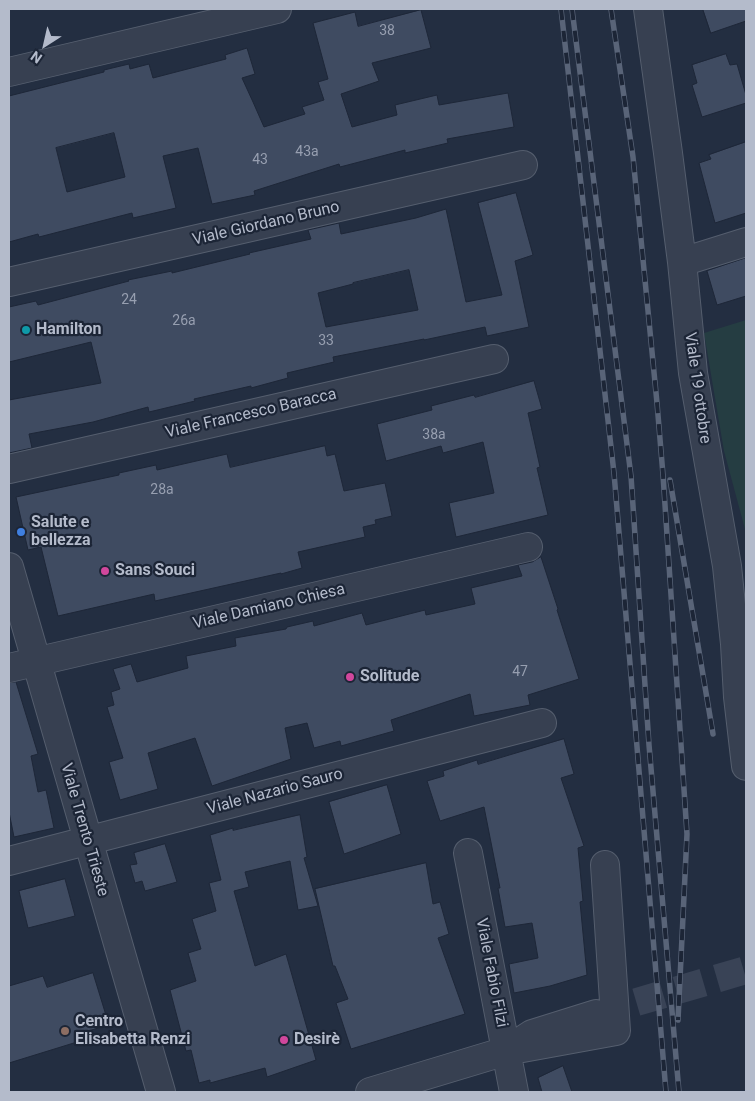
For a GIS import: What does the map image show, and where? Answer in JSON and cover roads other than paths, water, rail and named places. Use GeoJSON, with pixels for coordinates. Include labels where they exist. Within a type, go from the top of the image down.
{"type":"FeatureCollection","features":[{"type":"Feature","properties":{"kind":"street"},"geometry":{"type":"LineString","coordinates":[[9,72],[277,9]]}},
{"type":"Feature","properties":{"kind":"street","name":"Viale 19 ottobre"},"geometry":{"type":"LineString","coordinates":[[648,9],[682,262],[693,372],[741,643],[738,697],[746,766]]}},
{"type":"Feature","properties":{"kind":"street","name":"Viale Giordano Bruno"},"geometry":{"type":"LineString","coordinates":[[9,282],[523,165]]}},
{"type":"Feature","properties":{"kind":"street"},"geometry":{"type":"LineString","coordinates":[[682,262],[746,242]]}},
{"type":"Feature","properties":{"kind":"street","name":"Viale Francesco Baracca"},"geometry":{"type":"LineString","coordinates":[[9,469],[494,359]]}},
{"type":"Feature","properties":{"kind":"street","name":"Viale Damiano Chiesa"},"geometry":{"type":"LineString","coordinates":[[9,668],[528,547]]}},
{"type":"Feature","properties":{"kind":"street","name":"Viale Trento Trieste"},"geometry":{"type":"LineString","coordinates":[[9,567],[160,1092]]}},
{"type":"Feature","properties":{"kind":"street","name":"Viale Nazario Sauro"},"geometry":{"type":"LineString","coordinates":[[9,861],[542,723]]}},
{"type":"Feature","properties":{"kind":"street","name":"Viale Fabio Filzi"},"geometry":{"type":"LineString","coordinates":[[468,853],[514,1092]]}},
{"type":"Feature","properties":{"kind":"street"},"geometry":{"type":"LineString","coordinates":[[370,1092],[506,1051],[616,1031],[605,865]]}},
{"type":"Feature","properties":{"kind":"street"},"geometry":{"type":"LineString","coordinates":[[506,1051],[532,1034],[596,1014]]}},
{"type":"Feature","properties":{"kind":"tunnel"},"geometry":{"type":"LineString","coordinates":[[596,1014],[746,970]]}},
{"type":"Feature","properties":{"kind":"railway"},"geometry":{"type":"LineString","coordinates":[[561,9],[614,473],[666,1092]]}},
{"type":"Feature","properties":{"kind":"railway"},"geometry":{"type":"LineString","coordinates":[[572,9],[631,476],[649,745],[679,1092]]}},
{"type":"Feature","properties":{"kind":"railway"},"geometry":{"type":"LineString","coordinates":[[611,9],[633,157],[657,403],[687,834],[678,1020]]}},
{"type":"Feature","properties":{"kind":"railway"},"geometry":{"type":"LineString","coordinates":[[670,480],[713,734]]}},
{"type":"Feature","properties":{"kind":"place","name":"Hamilton"},"geometry":{"type":"Point","coordinates":[26,330]}},
{"type":"Feature","properties":{"kind":"place","name":"Salute e bellezza"},"geometry":{"type":"Point","coordinates":[21,532]}},
{"type":"Feature","properties":{"kind":"place","name":"Sans Souci"},"geometry":{"type":"Point","coordinates":[105,571]}},
{"type":"Feature","properties":{"kind":"place","name":"Solitude"},"geometry":{"type":"Point","coordinates":[350,677]}},
{"type":"Feature","properties":{"kind":"place","name":"Centro Elisabetta Renzi"},"geometry":{"type":"Point","coordinates":[65,1031]}},
{"type":"Feature","properties":{"kind":"place","name":"Desirè"},"geometry":{"type":"Point","coordinates":[284,1040]}}]}
